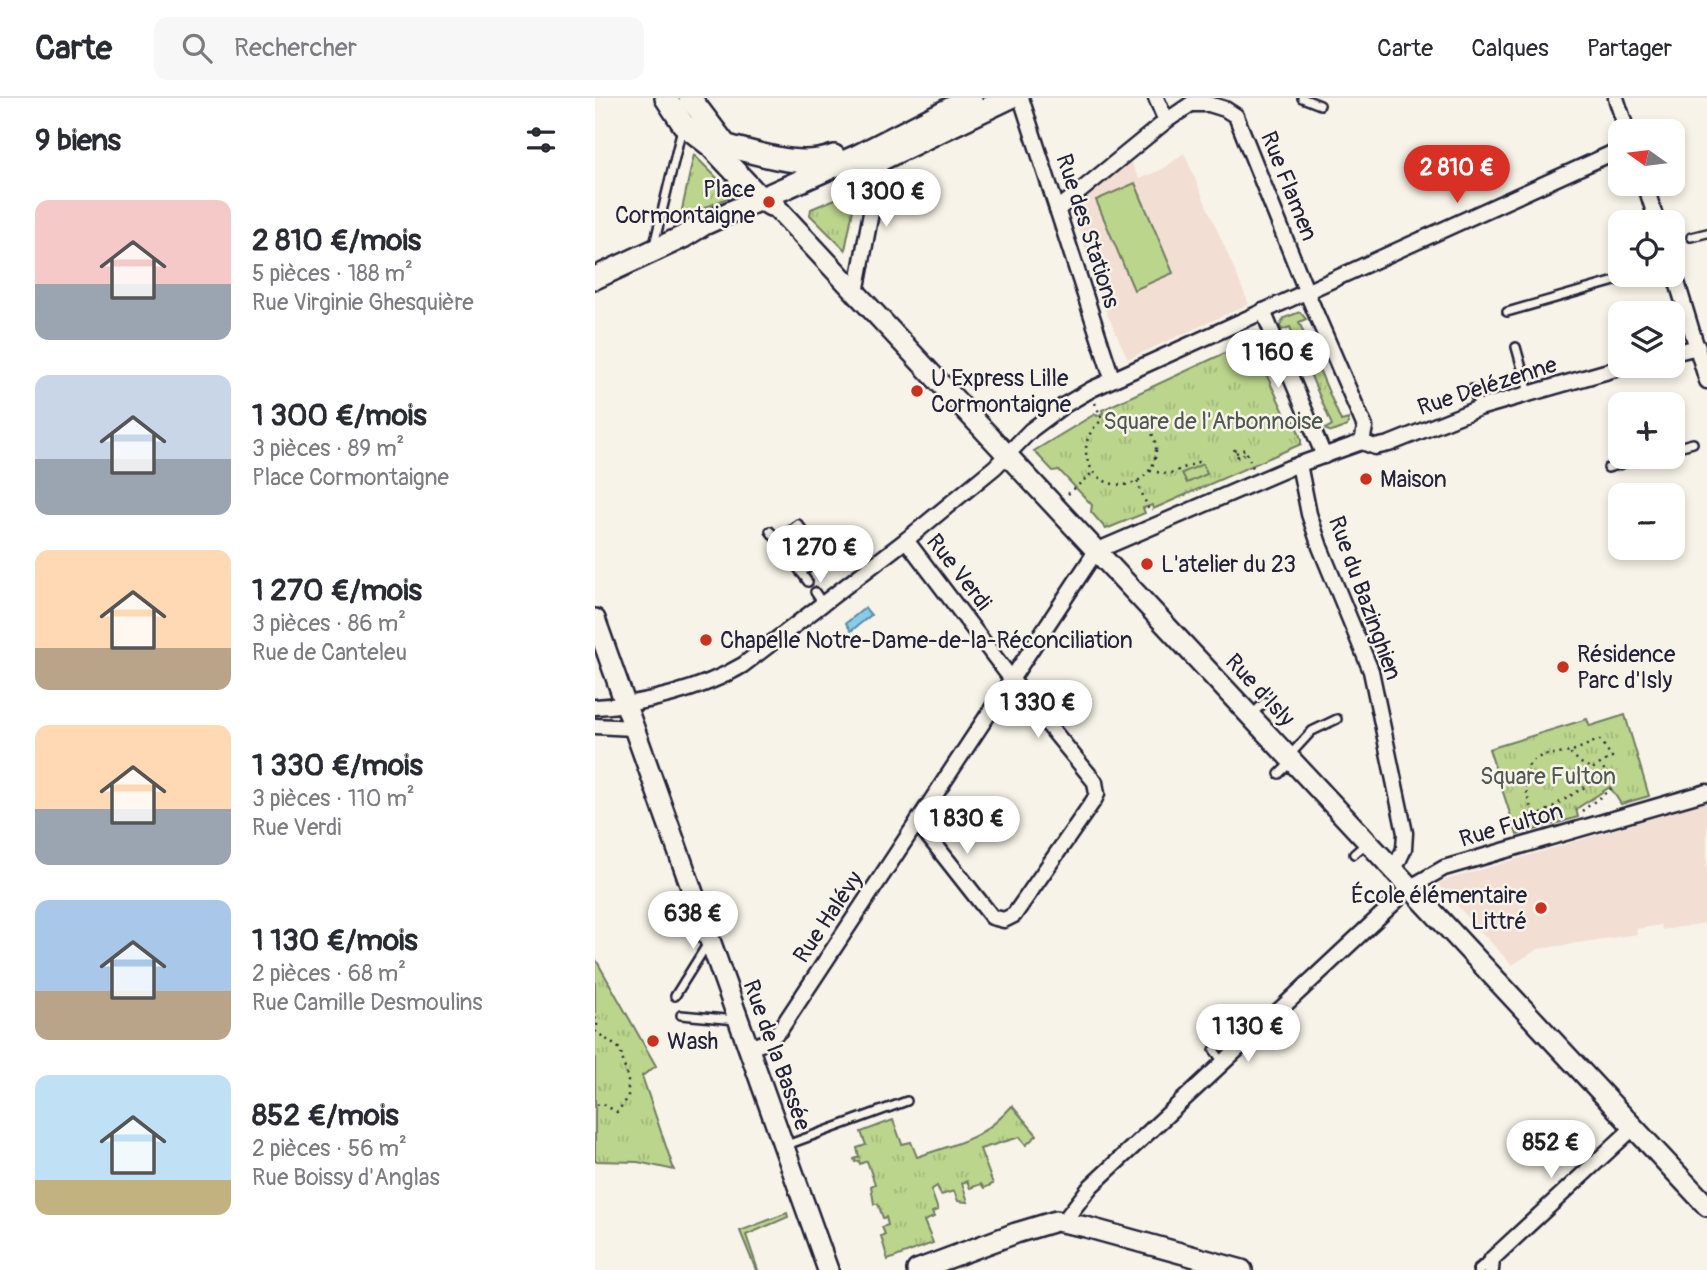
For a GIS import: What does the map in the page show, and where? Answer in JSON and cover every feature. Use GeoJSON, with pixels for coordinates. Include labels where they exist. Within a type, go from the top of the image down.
{"type":"FeatureCollection","features":[{"type":"Feature","properties":{"kind":"main road"},"geometry":{"type":"LineString","coordinates":[[666,98],[683,124],[770,200]]}},
{"type":"Feature","properties":{"kind":"main road"},"geometry":{"type":"LineString","coordinates":[[690,98],[770,200]]}},
{"type":"Feature","properties":{"kind":"main road"},"geometry":{"type":"LineString","coordinates":[[727,146],[796,161],[816,161],[884,149],[971,98]]}},
{"type":"Feature","properties":{"kind":"main road"},"geometry":{"type":"LineString","coordinates":[[595,278],[683,237],[711,233],[770,200],[884,149],[1009,98]]}},
{"type":"Feature","properties":{"kind":"street","name":"Rue des Stations"},"geometry":{"type":"LineString","coordinates":[[1021,98],[1112,378]]}},
{"type":"Feature","properties":{"kind":"street"},"geometry":{"type":"LineString","coordinates":[[1057,210],[1166,121],[1156,98]]}},
{"type":"Feature","properties":{"kind":"street"},"geometry":{"type":"LineString","coordinates":[[1616,98],[1623,119]]}},
{"type":"Feature","properties":{"kind":"street","name":"Rue Flamen"},"geometry":{"type":"LineString","coordinates":[[1166,121],[1198,102],[1225,109],[1236,116],[1307,293]]}},
{"type":"Feature","properties":{"kind":"street"},"geometry":{"type":"LineString","coordinates":[[856,293],[884,149]]}},
{"type":"Feature","properties":{"kind":"street"},"geometry":{"type":"LineString","coordinates":[[595,707],[654,699],[734,670],[819,598],[905,540],[1007,456],[1031,430],[1063,406],[1112,378],[1307,293],[1608,155]]}},
{"type":"Feature","properties":{"kind":"street","name":"Rue d'Isly"},"geometry":{"type":"LineString","coordinates":[[770,200],[1250,715],[1287,764],[1361,848],[1394,870],[1411,887],[1707,1206]]}},
{"type":"Feature","properties":{"kind":"street"},"geometry":{"type":"LineString","coordinates":[[1680,287],[1700,341],[1707,380]]}},
{"type":"Feature","properties":{"kind":"street"},"geometry":{"type":"LineString","coordinates":[[1307,293],[1365,428],[1362,442]]}},
{"type":"Feature","properties":{"kind":"street"},"geometry":{"type":"LineString","coordinates":[[1263,311],[1324,456]]}},
{"type":"Feature","properties":{"kind":"street","name":"Rue Delézenne"},"geometry":{"type":"LineString","coordinates":[[1096,551],[1299,464],[1362,442],[1375,447],[1388,444],[1481,408],[1608,371]]}},
{"type":"Feature","properties":{"kind":"street","name":"Rue du Bazinghien"},"geometry":{"type":"LineString","coordinates":[[1299,464],[1313,526],[1367,660],[1375,688],[1405,833],[1403,849],[1394,870]]}},
{"type":"Feature","properties":{"kind":"street","name":"Rue Verdi"},"geometry":{"type":"LineString","coordinates":[[905,540],[1095,782],[1097,794],[1014,915],[1004,920],[992,917],[918,823]]}},
{"type":"Feature","properties":{"kind":"street","name":"Rue Halévy"},"geometry":{"type":"LineString","coordinates":[[748,1048],[766,1042],[780,1030],[1096,551]]}},
{"type":"Feature","properties":{"kind":"street","name":"Rue de la Bassée"},"geometry":{"type":"LineString","coordinates":[[595,619],[828,1270]]}},
{"type":"Feature","properties":{"kind":"street"},"geometry":{"type":"LineString","coordinates":[[595,726],[633,728]]}},
{"type":"Feature","properties":{"kind":"street","name":"Rue Fulton"},"geometry":{"type":"LineString","coordinates":[[1064,1221],[1091,1186],[1411,887],[1444,868],[1707,792]]}},
{"type":"Feature","properties":{"kind":"street"},"geometry":{"type":"LineString","coordinates":[[1479,1270],[1492,1264],[1634,1127]]}},
{"type":"Feature","properties":{"kind":"street"},"geometry":{"type":"LineString","coordinates":[[917,1270],[1041,1224],[1064,1221],[1242,1270]]}},
{"type":"Feature","properties":{"kind":"lane"},"geometry":{"type":"LineString","coordinates":[[1302,98],[1320,105]]}},
{"type":"Feature","properties":{"kind":"lane"},"geometry":{"type":"LineString","coordinates":[[652,251],[683,124]]}},
{"type":"Feature","properties":{"kind":"lane"},"geometry":{"type":"LineString","coordinates":[[1691,237],[1707,233]]}},
{"type":"Feature","properties":{"kind":"lane"},"geometry":{"type":"LineString","coordinates":[[1507,312],[1608,283]]}},
{"type":"Feature","properties":{"kind":"lane"},"geometry":{"type":"LineString","coordinates":[[1516,347],[1529,394]]}},
{"type":"Feature","properties":{"kind":"lane"},"geometry":{"type":"LineString","coordinates":[[1472,390],[1481,408]]}},
{"type":"Feature","properties":{"kind":"lane"},"geometry":{"type":"LineString","coordinates":[[1685,445],[1693,443]]}},
{"type":"Feature","properties":{"kind":"lane"},"geometry":{"type":"LineString","coordinates":[[777,540],[798,524],[823,556],[801,573]]}},
{"type":"Feature","properties":{"kind":"lane"},"geometry":{"type":"LineString","coordinates":[[770,531],[808,582]]}},
{"type":"Feature","properties":{"kind":"lane"},"geometry":{"type":"LineString","coordinates":[[1250,715],[1265,702]]}},
{"type":"Feature","properties":{"kind":"lane"},"geometry":{"type":"LineString","coordinates":[[1287,764],[1312,731],[1337,719]]}},
{"type":"Feature","properties":{"kind":"lane"},"geometry":{"type":"LineString","coordinates":[[675,996],[710,940]]}},
{"type":"Feature","properties":{"kind":"lane"},"geometry":{"type":"LineString","coordinates":[[681,1015],[738,1021]]}},
{"type":"Feature","properties":{"kind":"lane"},"geometry":{"type":"LineString","coordinates":[[1214,1050],[1223,1063]]}},
{"type":"Feature","properties":{"kind":"lane"},"geometry":{"type":"LineString","coordinates":[[784,1146],[907,1101]]}},
{"type":"Feature","properties":{"kind":"path"},"geometry":{"type":"LineString","coordinates":[[1117,414],[1129,415],[1140,420],[1154,437],[1155,460],[1150,471],[1137,481],[1119,486],[1107,483],[1093,472],[1085,456],[1086,443],[1089,432],[1102,419],[1117,414]]}},
{"type":"Feature","properties":{"kind":"path"},"geometry":{"type":"LineString","coordinates":[[1235,451],[1238,457],[1246,451]]}},
{"type":"Feature","properties":{"kind":"path"},"geometry":{"type":"LineString","coordinates":[[1150,471],[1169,474],[1198,462],[1200,466]]}},
{"type":"Feature","properties":{"kind":"path"},"geometry":{"type":"LineString","coordinates":[[1068,494],[1093,472]]}},
{"type":"Feature","properties":{"kind":"path"},"geometry":{"type":"LineString","coordinates":[[1137,481],[1155,526]]}},
{"type":"Feature","properties":{"kind":"path"},"geometry":{"type":"LineString","coordinates":[[1539,841],[1523,777],[1525,768],[1539,757],[1569,752],[1600,740],[1612,757],[1600,765],[1588,768],[1569,752]]}},
{"type":"Feature","properties":{"kind":"path"},"geometry":{"type":"LineString","coordinates":[[1583,817],[1581,810],[1617,784],[1600,765]]}},
{"type":"Feature","properties":{"kind":"path"},"geometry":{"type":"LineString","coordinates":[[1534,818],[1607,773]]}},
{"type":"Feature","properties":{"kind":"path"},"geometry":{"type":"LineString","coordinates":[[595,1018],[598,1022],[595,1030],[620,1049],[628,1081],[628,1098],[617,1112],[603,1104],[595,1105]]}},
{"type":"Feature","properties":{"kind":"shaded area"},"geometry":{"type":"Polygon","coordinates":[[[1184,153],[1249,304],[1128,359],[1103,305],[1074,212],[1077,203],[1130,160],[1139,179],[1163,169],[1184,153]]]}},
{"type":"Feature","properties":{"kind":"shaded area"},"geometry":{"type":"Polygon","coordinates":[[[1707,802],[1707,923],[1662,930],[1661,925],[1636,929],[1637,934],[1538,949],[1512,965],[1439,886],[1440,882],[1707,802]]]}},
{"type":"Feature","properties":{"kind":"green space"},"geometry":{"type":"Polygon","coordinates":[[[694,155],[734,195],[680,219],[692,163],[694,155]]]}},
{"type":"Feature","properties":{"kind":"green space"},"geometry":{"type":"Polygon","coordinates":[[[1135,183],[1173,273],[1134,290],[1096,200],[1135,183]]]}},
{"type":"Feature","properties":{"kind":"green space"},"geometry":{"type":"Polygon","coordinates":[[[857,190],[845,250],[810,215],[811,209],[857,190]]]}},
{"type":"Feature","properties":{"kind":"green space"},"geometry":{"type":"Polygon","coordinates":[[[1300,312],[1306,319],[1299,322],[1341,421],[1349,419],[1347,426],[1332,432],[1325,429],[1332,425],[1290,327],[1282,330],[1280,326],[1284,318],[1300,312]]]}},
{"type":"Feature","properties":{"kind":"green space","name":"Square de l'Arbonnoise"},"geometry":{"type":"Polygon","coordinates":[[[1242,345],[1250,345],[1255,350],[1288,421],[1294,420],[1301,444],[1153,509],[1152,505],[1143,508],[1145,513],[1106,529],[1091,512],[1092,505],[1059,470],[1053,471],[1034,451],[1095,414],[1097,416],[1103,413],[1102,410],[1242,345]]]}},
{"type":"Feature","properties":{"kind":"green space"},"geometry":{"type":"Polygon","coordinates":[[[1203,464],[1207,474],[1187,483],[1182,473],[1203,464]]]}},
{"type":"Feature","properties":{"kind":"green space","name":"Square Fulton"},"geometry":{"type":"Polygon","coordinates":[[[1625,715],[1649,796],[1621,804],[1610,787],[1576,809],[1578,817],[1517,835],[1489,749],[1587,719],[1590,726],[1625,715]]]}},
{"type":"Feature","properties":{"kind":"green space"},"geometry":{"type":"Polygon","coordinates":[[[595,958],[656,1066],[642,1076],[674,1170],[638,1162],[595,1161],[595,958]]]}},
{"type":"Feature","properties":{"kind":"green space"},"geometry":{"type":"Polygon","coordinates":[[[1012,1106],[1037,1135],[1026,1145],[1020,1137],[980,1149],[993,1184],[984,1188],[981,1184],[970,1188],[967,1181],[962,1183],[968,1202],[958,1201],[954,1191],[941,1195],[937,1186],[931,1190],[938,1210],[932,1212],[934,1217],[924,1221],[933,1243],[888,1260],[881,1236],[885,1234],[882,1227],[888,1225],[878,1204],[874,1204],[871,1186],[875,1184],[867,1161],[860,1164],[854,1159],[859,1157],[857,1148],[866,1145],[861,1132],[893,1120],[902,1144],[911,1142],[917,1157],[979,1134],[1012,1106]]]}},
{"type":"Feature","properties":{"kind":"green space"},"geometry":{"type":"Polygon","coordinates":[[[787,1213],[788,1217],[746,1235],[756,1270],[740,1231],[787,1213]]]}},
{"type":"Feature","properties":{"kind":"water"},"geometry":{"type":"Polygon","coordinates":[[[865,608],[871,615],[851,631],[846,623],[865,608]]]}},
{"type":"Feature","properties":{"kind":"place","name":"Place Cormontaigne"},"geometry":{"type":"Point","coordinates":[769,202]}},
{"type":"Feature","properties":{"kind":"place","name":"U Express Lille Cormontaigne"},"geometry":{"type":"Point","coordinates":[917,391]}},
{"type":"Feature","properties":{"kind":"place","name":"Maison"},"geometry":{"type":"Point","coordinates":[1366,479]}},
{"type":"Feature","properties":{"kind":"place","name":"L'atelier du 23"},"geometry":{"type":"Point","coordinates":[1147,564]}},
{"type":"Feature","properties":{"kind":"place","name":"Chapelle Notre-Dame-de-la-Réconciliation"},"geometry":{"type":"Point","coordinates":[706,640]}},
{"type":"Feature","properties":{"kind":"place","name":"Résidence Parc d'Isly"},"geometry":{"type":"Point","coordinates":[1563,667]}},
{"type":"Feature","properties":{"kind":"place","name":"École élémentaire Littré"},"geometry":{"type":"Point","coordinates":[1541,908]}},
{"type":"Feature","properties":{"kind":"place","name":"Wash"},"geometry":{"type":"Point","coordinates":[653,1041]}}]}
